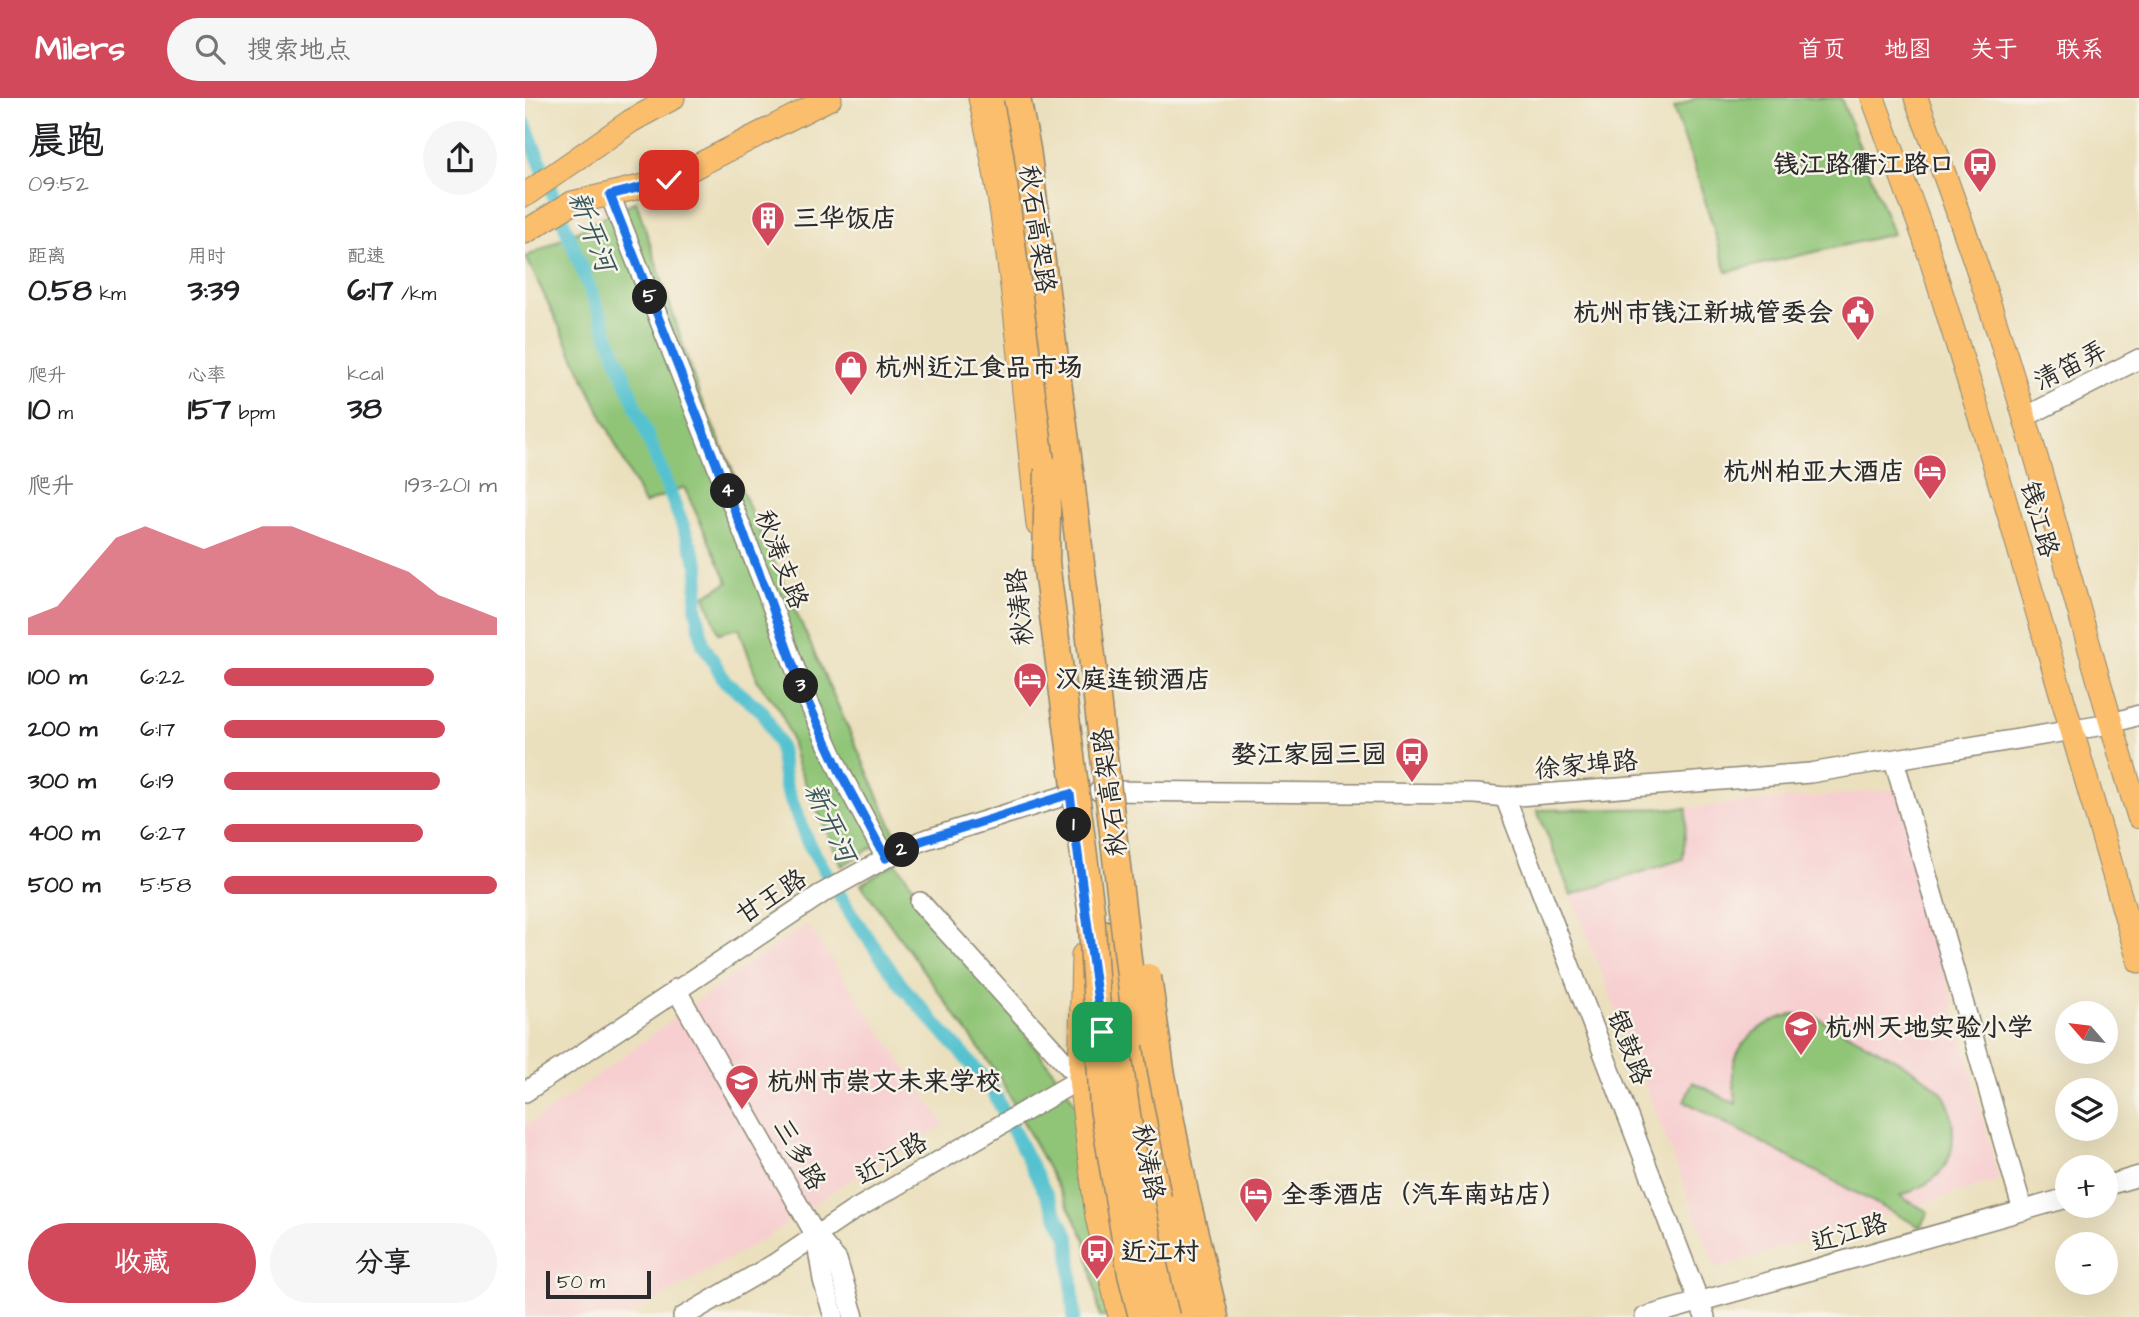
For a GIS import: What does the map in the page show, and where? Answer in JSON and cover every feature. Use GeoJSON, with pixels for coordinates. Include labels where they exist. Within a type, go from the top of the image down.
{"type":"FeatureCollection","features":[{"type":"Feature","properties":{"kind":"highway","name":"秋石高架路"},"geometry":{"type":"LineString","coordinates":[[997,98],[1023,244],[1125,1102],[1154,1269],[1166,1317]]}},
{"type":"Feature","properties":{"kind":"highway","name":"秋石高架路"},"geometry":{"type":"LineString","coordinates":[[1019,98],[1054,351],[1137,1034],[1165,1215],[1188,1317]]}},
{"type":"Feature","properties":{"kind":"highway"},"geometry":{"type":"LineString","coordinates":[[1054,351],[1069,411],[1161,1070],[1185,1193],[1215,1317]]}},
{"type":"Feature","properties":{"kind":"highway"},"geometry":{"type":"LineString","coordinates":[[1048,469],[1046,562],[1091,910],[1103,1108],[1129,1262],[1142,1317]]}},
{"type":"Feature","properties":{"kind":"main road"},"geometry":{"type":"LineString","coordinates":[[525,195],[631,121],[673,98]]}},
{"type":"Feature","properties":{"kind":"main road"},"geometry":{"type":"LineString","coordinates":[[525,232],[572,203],[669,180],[830,98]]}},
{"type":"Feature","properties":{"kind":"main road","name":"秋涛路"},"geometry":{"type":"LineString","coordinates":[[981,98],[1006,234],[1052,654],[1107,1075],[1131,1225],[1153,1317]]}},
{"type":"Feature","properties":{"kind":"main road","name":"秋涛路"},"geometry":{"type":"LineString","coordinates":[[1019,98],[1039,185],[1048,253],[1061,472],[1136,1070],[1151,1158],[1188,1317]]}},
{"type":"Feature","properties":{"kind":"main road","name":"钱江路"},"geometry":{"type":"LineString","coordinates":[[1873,98],[1951,323],[2139,961]]}},
{"type":"Feature","properties":{"kind":"main road","name":"钱江路"},"geometry":{"type":"LineString","coordinates":[[1916,98],[1959,210],[2025,417],[2110,724],[2139,817]]}},
{"type":"Feature","properties":{"kind":"main road"},"geometry":{"type":"LineString","coordinates":[[1084,906],[1080,1079],[1097,1217],[1120,1317]]}},
{"type":"Feature","properties":{"kind":"street","name":"秋涛支路"},"geometry":{"type":"LineString","coordinates":[[610,195],[761,577],[801,687],[841,774],[886,858]]}},
{"type":"Feature","properties":{"kind":"street","name":"清笛弄"},"geometry":{"type":"LineString","coordinates":[[2025,417],[2139,359]]}},
{"type":"Feature","properties":{"kind":"street","name":"徐家埠路"},"geometry":{"type":"LineString","coordinates":[[1099,791],[1476,794],[1505,797],[1810,773],[2110,724],[2139,715]]}},
{"type":"Feature","properties":{"kind":"street"},"geometry":{"type":"LineString","coordinates":[[1894,760],[2023,1210]]}},
{"type":"Feature","properties":{"kind":"street","name":"甘王路"},"geometry":{"type":"LineString","coordinates":[[525,1092],[821,894],[886,858],[921,841],[1070,794]]}},
{"type":"Feature","properties":{"kind":"street","name":"银鼓路"},"geometry":{"type":"LineString","coordinates":[[1505,797],[1703,1309]]}},
{"type":"Feature","properties":{"kind":"street"},"geometry":{"type":"LineString","coordinates":[[920,902],[1080,1079]]}},
{"type":"Feature","properties":{"kind":"street","name":"三多路"},"geometry":{"type":"LineString","coordinates":[[676,989],[816,1236],[837,1260],[854,1317]]}},
{"type":"Feature","properties":{"kind":"street","name":"近江路"},"geometry":{"type":"LineString","coordinates":[[683,1317],[775,1264],[851,1212],[1080,1079],[1136,1070]]}},
{"type":"Feature","properties":{"kind":"street"},"geometry":{"type":"LineString","coordinates":[[2118,1182],[2139,1176]]}},
{"type":"Feature","properties":{"kind":"street","name":"近江路"},"geometry":{"type":"LineString","coordinates":[[1645,1317],[1703,1309],[2055,1201]]}},
{"type":"Feature","properties":{"kind":"street","name":"三多路"},"geometry":{"type":"LineString","coordinates":[[816,1236],[823,1280],[834,1317]]}},
{"type":"Feature","properties":{"kind":"shaded area","name":"杭州天地实验小学"},"geometry":{"type":"Polygon","coordinates":[[[1897,789],[1999,1180],[1716,1268],[1571,895],[1682,859],[1687,808],[1897,789]]]}},
{"type":"Feature","properties":{"kind":"shaded area","name":"杭州市崇文未来学校"},"geometry":{"type":"Polygon","coordinates":[[[807,924],[945,1125],[836,1189],[766,1238],[626,1317],[525,1317],[525,1126],[807,924]]]}},
{"type":"Feature","properties":{"kind":"green space"},"geometry":{"type":"Polygon","coordinates":[[[1696,98],[1841,98],[1893,234],[1727,272],[1694,165],[1673,108],[1696,98]]]}},
{"type":"Feature","properties":{"kind":"green space"},"geometry":{"type":"Polygon","coordinates":[[[636,201],[700,397],[895,833],[842,866],[797,764],[780,710],[758,682],[739,628],[719,633],[705,596],[728,582],[684,487],[644,504],[526,257],[636,201]]]}},
{"type":"Feature","properties":{"kind":"green space"},"geometry":{"type":"Polygon","coordinates":[[[1687,808],[1683,859],[1571,895],[1537,810],[1687,808]]]}},
{"type":"Feature","properties":{"kind":"green space"},"geometry":{"type":"Polygon","coordinates":[[[896,863],[1060,1080],[1115,1163],[1155,1317],[1100,1317],[1086,1240],[999,1076],[861,884],[896,863]]]}},
{"type":"Feature","properties":{"kind":"green space"},"geometry":{"type":"Polygon","coordinates":[[[1796,1014],[1814,1016],[1906,1065],[1938,1088],[1946,1099],[1953,1129],[1952,1147],[1945,1166],[1933,1179],[1918,1189],[1900,1196],[1928,1212],[1920,1227],[1684,1101],[1693,1082],[1736,1104],[1733,1070],[1740,1048],[1764,1025],[1796,1014]]]}},
{"type":"Feature","properties":{"kind":"waterway","name":"新开河"},"geometry":{"type":"LineString","coordinates":[[525,124],[699,567],[696,606],[703,644],[725,681],[763,712],[780,747],[785,784],[807,841],[853,917],[902,986],[990,1085],[1069,1239],[1074,1317]]}},
{"type":"Feature","properties":{"kind":"place","name":"钱江路衢江路口"},"geometry":{"type":"Point","coordinates":[1980,194]}},
{"type":"Feature","properties":{"kind":"place","name":"三华饭店"},"geometry":{"type":"Point","coordinates":[768,248]}},
{"type":"Feature","properties":{"kind":"place","name":"杭州市钱江新城管委会"},"geometry":{"type":"Point","coordinates":[1858,342]}},
{"type":"Feature","properties":{"kind":"place","name":"杭州近江食品市场"},"geometry":{"type":"Point","coordinates":[851,397]}},
{"type":"Feature","properties":{"kind":"place","name":"杭州柏亚大酒店"},"geometry":{"type":"Point","coordinates":[1930,501]}},
{"type":"Feature","properties":{"kind":"place","name":"汉庭连锁酒店"},"geometry":{"type":"Point","coordinates":[1030,709]}},
{"type":"Feature","properties":{"kind":"place","name":"婺江家园三园"},"geometry":{"type":"Point","coordinates":[1412,784]}},
{"type":"Feature","properties":{"kind":"place","name":"杭州天地实验小学"},"geometry":{"type":"Point","coordinates":[1801,1057]}},
{"type":"Feature","properties":{"kind":"place","name":"杭州市崇文未来学校"},"geometry":{"type":"Point","coordinates":[742,1111]}},
{"type":"Feature","properties":{"kind":"place","name":"全季酒店（汽车南站店）"},"geometry":{"type":"Point","coordinates":[1256,1224]}},
{"type":"Feature","properties":{"kind":"place","name":"近江村"},"geometry":{"type":"Point","coordinates":[1097,1281]}},
{"type":"Feature","properties":{"kind":"route"},"geometry":{"type":"LineString","coordinates":[[669,180],[610,195],[717,463],[801,687],[841,774],[886,858],[921,841],[1070,794],[1102,1032]]}}]}
